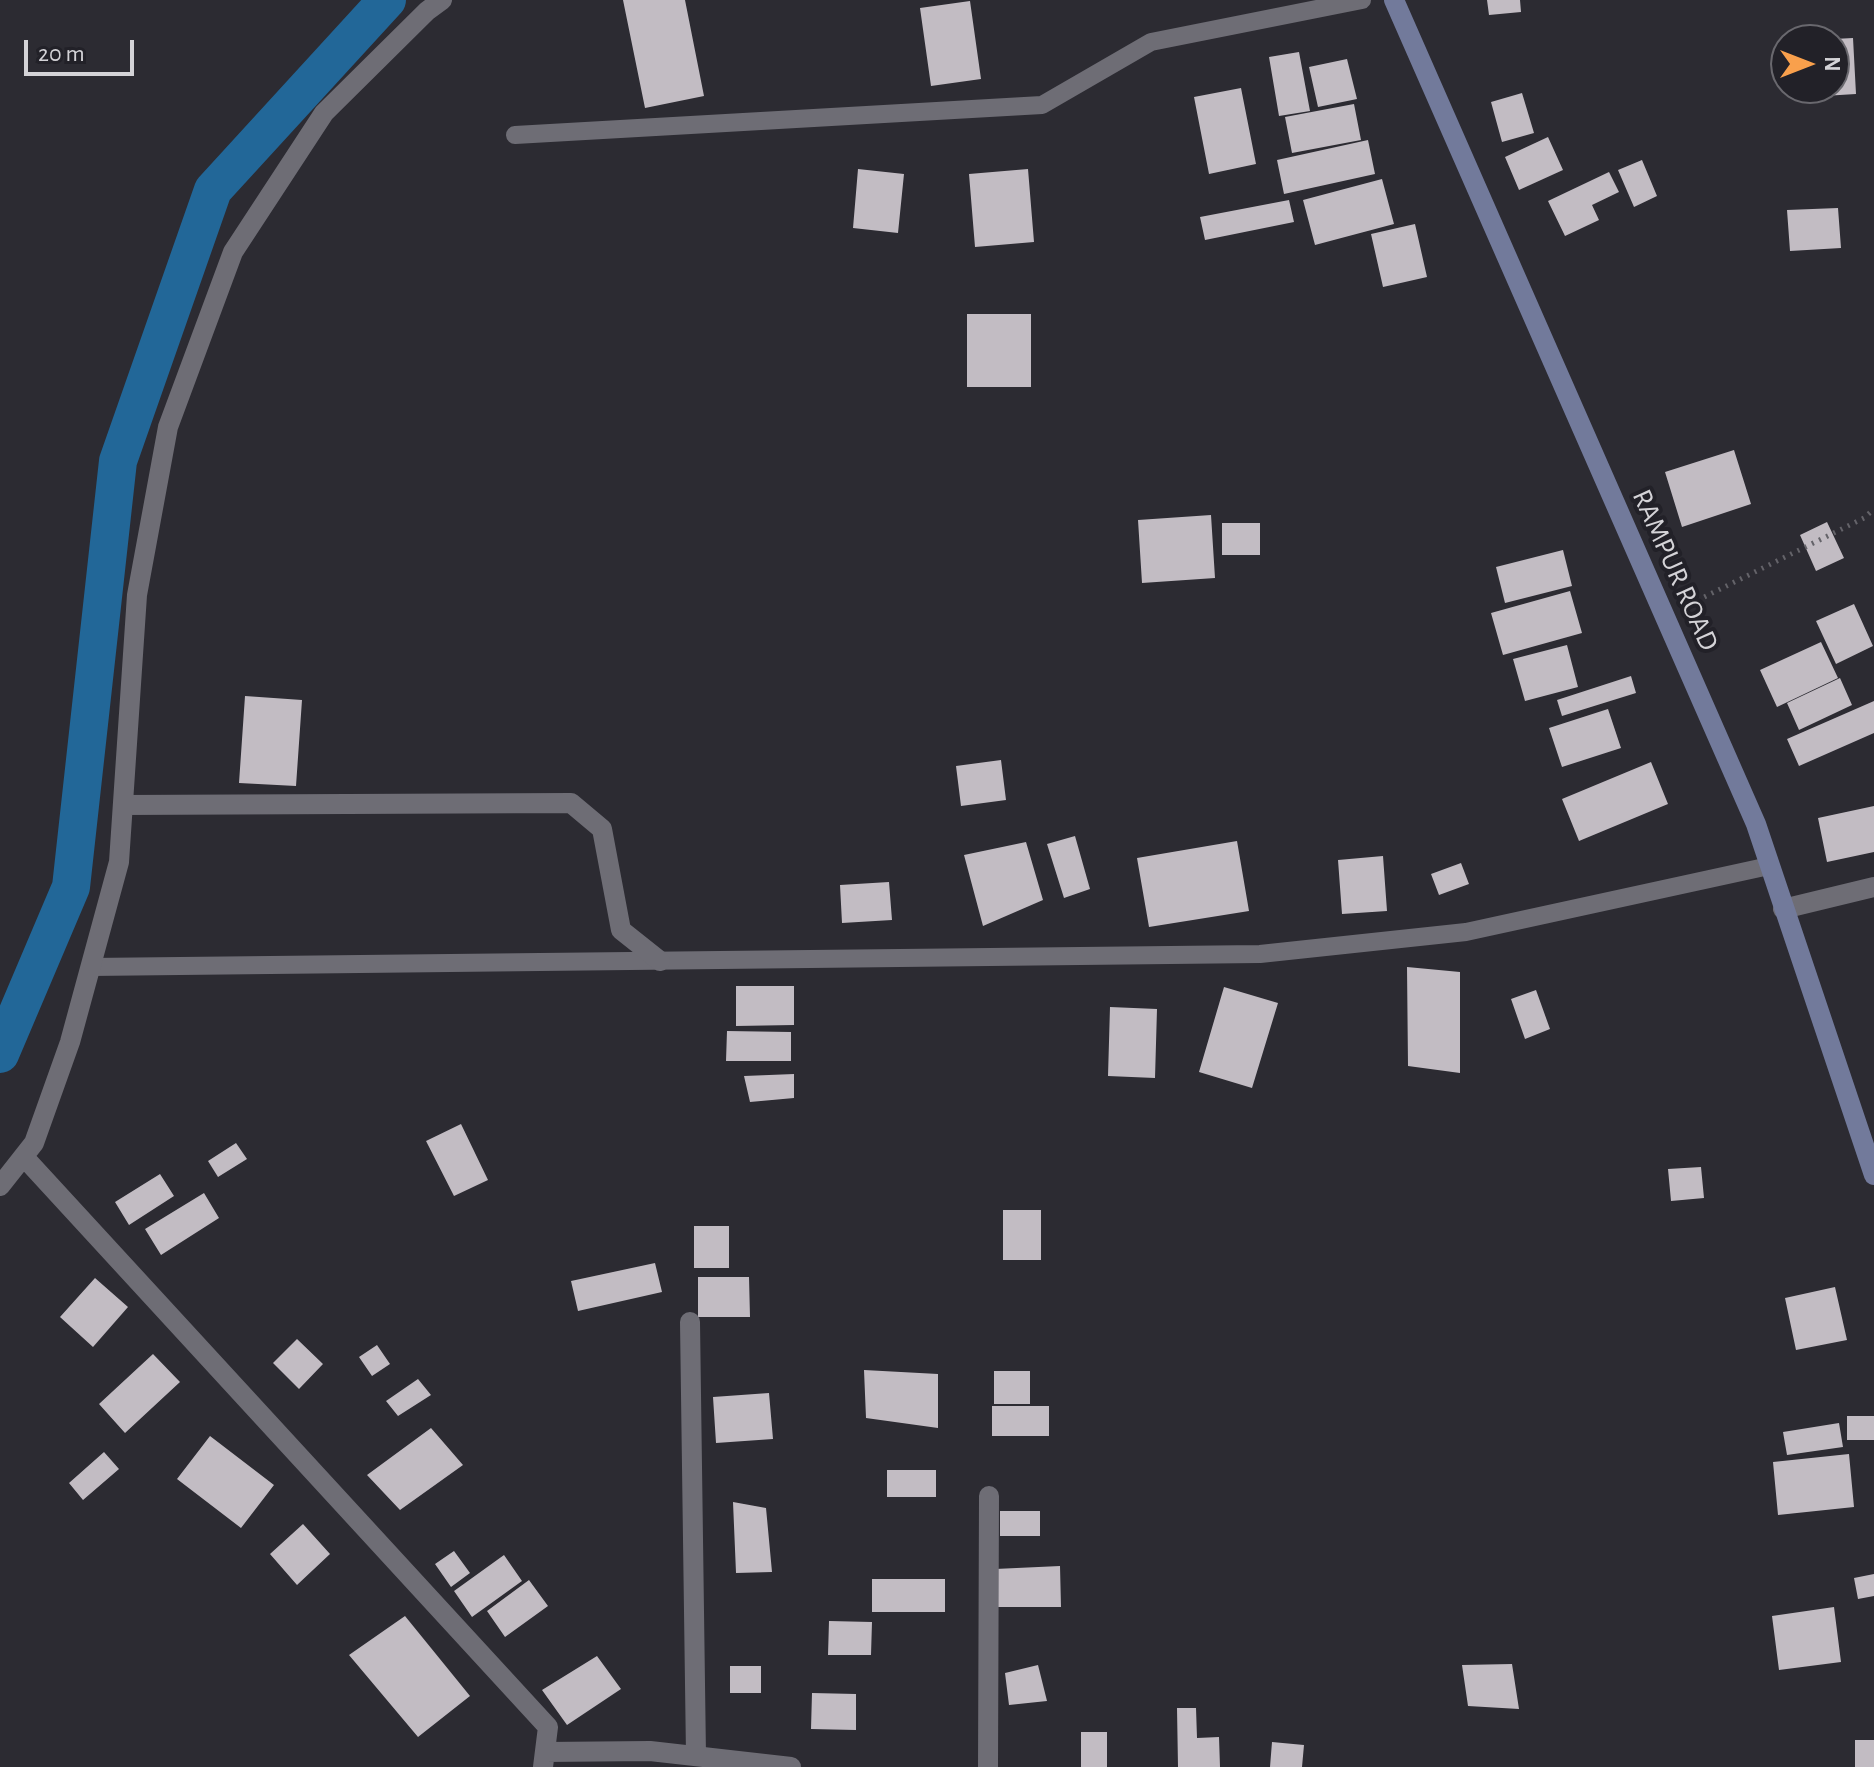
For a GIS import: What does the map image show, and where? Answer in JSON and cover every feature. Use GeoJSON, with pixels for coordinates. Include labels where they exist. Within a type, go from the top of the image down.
{"type":"FeatureCollection","features":[{"type":"Feature","properties":{"kind":"main road","name":"RAMPUR ROAD"},"geometry":{"type":"LineString","coordinates":[[1394,0],[1750,810],[1874,1175]]}},
{"type":"Feature","properties":{"kind":"street"},"geometry":{"type":"LineString","coordinates":[[0,1186],[34,1143],[70,1042],[119,862],[137,595],[168,427],[233,252],[324,113],[427,11],[442,0]]}},
{"type":"Feature","properties":{"kind":"street"},"geometry":{"type":"LineString","coordinates":[[123,805],[571,803],[602,829],[621,930],[660,961]]}},
{"type":"Feature","properties":{"kind":"street"},"geometry":{"type":"LineString","coordinates":[[1783,909],[1874,887]]}},
{"type":"Feature","properties":{"kind":"street"},"geometry":{"type":"LineString","coordinates":[[24,1157],[548,1727],[544,1760],[650,1751],[791,1767]]}},
{"type":"Feature","properties":{"kind":"street"},"geometry":{"type":"LineString","coordinates":[[690,1322],[696,1756]]}},
{"type":"Feature","properties":{"kind":"street"},"geometry":{"type":"LineString","coordinates":[[988,1767],[989,1496]]}},
{"type":"Feature","properties":{"kind":"lane"},"geometry":{"type":"LineString","coordinates":[[515,135],[1042,105],[1151,42],[1362,0]]}},
{"type":"Feature","properties":{"kind":"lane"},"geometry":{"type":"LineString","coordinates":[[90,967],[1260,954],[1466,932],[1769,866]]}},
{"type":"Feature","properties":{"kind":"path"},"geometry":{"type":"LineString","coordinates":[[1687,606],[1864,518],[1874,509]]}},
{"type":"Feature","properties":{"kind":"building"},"geometry":{"type":"Polygon","coordinates":[[[623,0],[685,0],[704,96],[645,108],[623,0]]]}},
{"type":"Feature","properties":{"kind":"building"},"geometry":{"type":"Polygon","coordinates":[[[1487,0],[1520,0],[1521,12],[1489,15],[1487,0]]]}},
{"type":"Feature","properties":{"kind":"building"},"geometry":{"type":"Polygon","coordinates":[[[970,1],[981,79],[931,86],[920,8],[970,1]]]}},
{"type":"Feature","properties":{"kind":"building"},"geometry":{"type":"Polygon","coordinates":[[[1850,38],[1853,38],[1856,94],[1850,94],[1850,38]]]}},
{"type":"Feature","properties":{"kind":"building"},"geometry":{"type":"Polygon","coordinates":[[[1299,52],[1310,111],[1279,116],[1269,57],[1299,52]]]}},
{"type":"Feature","properties":{"kind":"building"},"geometry":{"type":"Polygon","coordinates":[[[1347,59],[1357,99],[1318,107],[1309,67],[1347,59]]]}},
{"type":"Feature","properties":{"kind":"building"},"geometry":{"type":"Polygon","coordinates":[[[1241,88],[1256,164],[1209,174],[1194,97],[1241,88]]]}},
{"type":"Feature","properties":{"kind":"building"},"geometry":{"type":"Polygon","coordinates":[[[1522,93],[1534,133],[1502,142],[1491,102],[1522,93]]]}},
{"type":"Feature","properties":{"kind":"building"},"geometry":{"type":"Polygon","coordinates":[[[1354,104],[1361,140],[1292,153],[1285,117],[1354,104]]]}},
{"type":"Feature","properties":{"kind":"building"},"geometry":{"type":"Polygon","coordinates":[[[1548,137],[1563,170],[1519,190],[1505,157],[1548,137]]]}},
{"type":"Feature","properties":{"kind":"building"},"geometry":{"type":"Polygon","coordinates":[[[1368,140],[1375,174],[1284,194],[1277,160],[1368,140]]]}},
{"type":"Feature","properties":{"kind":"building"},"geometry":{"type":"Polygon","coordinates":[[[1642,160],[1657,196],[1634,207],[1618,170],[1642,160]]]}},
{"type":"Feature","properties":{"kind":"building"},"geometry":{"type":"Polygon","coordinates":[[[858,169],[904,174],[898,233],[853,228],[858,169]]]}},
{"type":"Feature","properties":{"kind":"building"},"geometry":{"type":"Polygon","coordinates":[[[1028,169],[1034,242],[975,247],[969,174],[1028,169]]]}},
{"type":"Feature","properties":{"kind":"building"},"geometry":{"type":"Polygon","coordinates":[[[1609,172],[1619,192],[1592,205],[1599,220],[1565,236],[1548,201],[1609,172]]]}},
{"type":"Feature","properties":{"kind":"building"},"geometry":{"type":"Polygon","coordinates":[[[1382,179],[1394,224],[1315,245],[1303,200],[1382,179]]]}},
{"type":"Feature","properties":{"kind":"building"},"geometry":{"type":"Polygon","coordinates":[[[1289,200],[1294,222],[1205,240],[1200,217],[1289,200]]]}},
{"type":"Feature","properties":{"kind":"building"},"geometry":{"type":"Polygon","coordinates":[[[1838,208],[1841,248],[1790,251],[1787,210],[1838,208]]]}},
{"type":"Feature","properties":{"kind":"building"},"geometry":{"type":"Polygon","coordinates":[[[1415,224],[1427,277],[1383,287],[1371,234],[1415,224]]]}},
{"type":"Feature","properties":{"kind":"building"},"geometry":{"type":"Polygon","coordinates":[[[967,314],[1031,314],[1031,387],[967,387],[967,314]]]}},
{"type":"Feature","properties":{"kind":"building"},"geometry":{"type":"Polygon","coordinates":[[[1734,450],[1751,504],[1682,527],[1665,472],[1734,450]]]}},
{"type":"Feature","properties":{"kind":"building"},"geometry":{"type":"Polygon","coordinates":[[[1211,515],[1215,578],[1142,583],[1138,520],[1211,515]]]}},
{"type":"Feature","properties":{"kind":"building"},"geometry":{"type":"Polygon","coordinates":[[[1827,522],[1844,558],[1816,571],[1800,535],[1827,522]]]}},
{"type":"Feature","properties":{"kind":"building"},"geometry":{"type":"Polygon","coordinates":[[[1222,523],[1260,523],[1260,555],[1222,555],[1222,523]]]}},
{"type":"Feature","properties":{"kind":"building"},"geometry":{"type":"Polygon","coordinates":[[[1563,550],[1572,586],[1505,603],[1496,567],[1563,550]]]}},
{"type":"Feature","properties":{"kind":"building"},"geometry":{"type":"Polygon","coordinates":[[[1570,591],[1582,633],[1503,655],[1491,613],[1570,591]]]}},
{"type":"Feature","properties":{"kind":"building"},"geometry":{"type":"Polygon","coordinates":[[[1854,604],[1873,646],[1836,664],[1816,621],[1854,604]]]}},
{"type":"Feature","properties":{"kind":"building"},"geometry":{"type":"Polygon","coordinates":[[[1821,642],[1838,678],[1777,707],[1760,670],[1821,642]]]}},
{"type":"Feature","properties":{"kind":"building"},"geometry":{"type":"Polygon","coordinates":[[[1567,645],[1578,687],[1525,701],[1513,659],[1567,645]]]}},
{"type":"Feature","properties":{"kind":"building"},"geometry":{"type":"Polygon","coordinates":[[[1631,676],[1636,693],[1562,716],[1557,700],[1631,676]]]}},
{"type":"Feature","properties":{"kind":"building"},"geometry":{"type":"Polygon","coordinates":[[[1840,678],[1852,705],[1799,730],[1787,703],[1840,678]]]}},
{"type":"Feature","properties":{"kind":"building"},"geometry":{"type":"Polygon","coordinates":[[[245,696],[302,700],[296,786],[239,783],[245,696]]]}},
{"type":"Feature","properties":{"kind":"building"},"geometry":{"type":"Polygon","coordinates":[[[1874,701],[1874,733],[1799,766],[1787,739],[1874,701]]]}},
{"type":"Feature","properties":{"kind":"building"},"geometry":{"type":"Polygon","coordinates":[[[1608,709],[1621,748],[1562,767],[1549,728],[1608,709]]]}},
{"type":"Feature","properties":{"kind":"building"},"geometry":{"type":"Polygon","coordinates":[[[1001,760],[1006,800],[961,806],[956,766],[1001,760]]]}},
{"type":"Feature","properties":{"kind":"building"},"geometry":{"type":"Polygon","coordinates":[[[1651,762],[1668,804],[1579,841],[1562,799],[1651,762]]]}},
{"type":"Feature","properties":{"kind":"building"},"geometry":{"type":"Polygon","coordinates":[[[1874,806],[1874,852],[1827,862],[1818,818],[1874,806]]]}},
{"type":"Feature","properties":{"kind":"building"},"geometry":{"type":"Polygon","coordinates":[[[1075,836],[1090,889],[1064,898],[1047,844],[1075,836]]]}},
{"type":"Feature","properties":{"kind":"building"},"geometry":{"type":"Polygon","coordinates":[[[1237,841],[1249,911],[1149,927],[1137,858],[1237,841]]]}},
{"type":"Feature","properties":{"kind":"building"},"geometry":{"type":"Polygon","coordinates":[[[1026,842],[1043,900],[983,926],[964,855],[1026,842]]]}},
{"type":"Feature","properties":{"kind":"building"},"geometry":{"type":"Polygon","coordinates":[[[1383,856],[1387,911],[1342,914],[1338,860],[1383,856]]]}},
{"type":"Feature","properties":{"kind":"building"},"geometry":{"type":"Polygon","coordinates":[[[1461,863],[1469,884],[1439,895],[1431,874],[1461,863]]]}},
{"type":"Feature","properties":{"kind":"building"},"geometry":{"type":"Polygon","coordinates":[[[889,882],[892,920],[842,923],[840,885],[889,882]]]}},
{"type":"Feature","properties":{"kind":"building"},"geometry":{"type":"Polygon","coordinates":[[[1407,967],[1460,972],[1460,1073],[1408,1066],[1407,967]]]}},
{"type":"Feature","properties":{"kind":"building"},"geometry":{"type":"Polygon","coordinates":[[[736,986],[794,986],[794,1025],[736,1026],[736,986]]]}},
{"type":"Feature","properties":{"kind":"building"},"geometry":{"type":"Polygon","coordinates":[[[1224,987],[1278,1003],[1252,1088],[1199,1072],[1224,987]]]}},
{"type":"Feature","properties":{"kind":"building"},"geometry":{"type":"Polygon","coordinates":[[[1536,990],[1550,1029],[1525,1039],[1511,999],[1536,990]]]}},
{"type":"Feature","properties":{"kind":"building"},"geometry":{"type":"Polygon","coordinates":[[[1110,1007],[1157,1009],[1155,1078],[1108,1076],[1110,1007]]]}},
{"type":"Feature","properties":{"kind":"building"},"geometry":{"type":"Polygon","coordinates":[[[727,1031],[791,1032],[791,1061],[726,1061],[727,1031]]]}},
{"type":"Feature","properties":{"kind":"building"},"geometry":{"type":"Polygon","coordinates":[[[794,1074],[794,1098],[750,1102],[744,1076],[794,1074]]]}},
{"type":"Feature","properties":{"kind":"building"},"geometry":{"type":"Polygon","coordinates":[[[461,1124],[488,1180],[454,1196],[426,1141],[461,1124]]]}},
{"type":"Feature","properties":{"kind":"building"},"geometry":{"type":"Polygon","coordinates":[[[236,1143],[247,1159],[218,1177],[208,1161],[236,1143]]]}},
{"type":"Feature","properties":{"kind":"building"},"geometry":{"type":"Polygon","coordinates":[[[1701,1167],[1704,1198],[1671,1201],[1668,1169],[1701,1167]]]}},
{"type":"Feature","properties":{"kind":"building"},"geometry":{"type":"Polygon","coordinates":[[[160,1174],[174,1196],[129,1225],[115,1202],[160,1174]]]}},
{"type":"Feature","properties":{"kind":"building"},"geometry":{"type":"Polygon","coordinates":[[[204,1193],[219,1218],[161,1255],[145,1229],[204,1193]]]}},
{"type":"Feature","properties":{"kind":"building"},"geometry":{"type":"Polygon","coordinates":[[[1003,1210],[1041,1210],[1041,1260],[1003,1260],[1003,1210]]]}},
{"type":"Feature","properties":{"kind":"building"},"geometry":{"type":"Polygon","coordinates":[[[694,1226],[729,1226],[729,1268],[694,1268],[694,1226]]]}},
{"type":"Feature","properties":{"kind":"building"},"geometry":{"type":"Polygon","coordinates":[[[655,1263],[662,1292],[578,1311],[571,1281],[655,1263]]]}},
{"type":"Feature","properties":{"kind":"building"},"geometry":{"type":"Polygon","coordinates":[[[698,1277],[749,1277],[750,1317],[698,1317],[698,1277]]]}},
{"type":"Feature","properties":{"kind":"building"},"geometry":{"type":"Polygon","coordinates":[[[95,1278],[128,1307],[93,1347],[60,1317],[95,1278]]]}},
{"type":"Feature","properties":{"kind":"building"},"geometry":{"type":"Polygon","coordinates":[[[1835,1287],[1847,1340],[1796,1350],[1785,1298],[1835,1287]]]}},
{"type":"Feature","properties":{"kind":"building"},"geometry":{"type":"Polygon","coordinates":[[[297,1339],[323,1364],[299,1389],[273,1363],[297,1339]]]}},
{"type":"Feature","properties":{"kind":"building"},"geometry":{"type":"Polygon","coordinates":[[[377,1345],[390,1364],[372,1376],[359,1357],[377,1345]]]}},
{"type":"Feature","properties":{"kind":"building"},"geometry":{"type":"Polygon","coordinates":[[[153,1354],[180,1382],[125,1433],[99,1404],[153,1354]]]}},
{"type":"Feature","properties":{"kind":"building"},"geometry":{"type":"Polygon","coordinates":[[[864,1370],[938,1374],[938,1428],[866,1418],[864,1370]]]}},
{"type":"Feature","properties":{"kind":"building"},"geometry":{"type":"Polygon","coordinates":[[[994,1371],[1030,1371],[1030,1404],[994,1404],[994,1371]]]}},
{"type":"Feature","properties":{"kind":"building"},"geometry":{"type":"Polygon","coordinates":[[[418,1379],[431,1395],[398,1416],[386,1401],[418,1379]]]}},
{"type":"Feature","properties":{"kind":"building"},"geometry":{"type":"Polygon","coordinates":[[[769,1393],[773,1439],[716,1443],[713,1397],[769,1393]]]}},
{"type":"Feature","properties":{"kind":"building"},"geometry":{"type":"Polygon","coordinates":[[[992,1406],[1049,1406],[1049,1436],[992,1436],[992,1406]]]}},
{"type":"Feature","properties":{"kind":"building"},"geometry":{"type":"Polygon","coordinates":[[[1847,1416],[1874,1416],[1874,1440],[1847,1440],[1847,1416]]]}},
{"type":"Feature","properties":{"kind":"building"},"geometry":{"type":"Polygon","coordinates":[[[1839,1423],[1843,1447],[1787,1455],[1783,1432],[1839,1423]]]}},
{"type":"Feature","properties":{"kind":"building"},"geometry":{"type":"Polygon","coordinates":[[[431,1428],[463,1465],[400,1510],[367,1475],[431,1428]]]}},
{"type":"Feature","properties":{"kind":"building"},"geometry":{"type":"Polygon","coordinates":[[[210,1436],[274,1485],[241,1528],[177,1479],[210,1436]]]}},
{"type":"Feature","properties":{"kind":"building"},"geometry":{"type":"Polygon","coordinates":[[[104,1452],[119,1469],[83,1500],[69,1483],[104,1452]]]}},
{"type":"Feature","properties":{"kind":"building"},"geometry":{"type":"Polygon","coordinates":[[[1849,1454],[1854,1507],[1778,1515],[1773,1462],[1849,1454]]]}},
{"type":"Feature","properties":{"kind":"building"},"geometry":{"type":"Polygon","coordinates":[[[887,1470],[936,1470],[936,1497],[887,1497],[887,1470]]]}},
{"type":"Feature","properties":{"kind":"building"},"geometry":{"type":"Polygon","coordinates":[[[733,1502],[766,1508],[772,1572],[736,1573],[733,1502]]]}},
{"type":"Feature","properties":{"kind":"building"},"geometry":{"type":"Polygon","coordinates":[[[1000,1511],[1040,1511],[1040,1536],[1000,1536],[1000,1511]]]}},
{"type":"Feature","properties":{"kind":"building"},"geometry":{"type":"Polygon","coordinates":[[[303,1524],[330,1554],[297,1585],[270,1554],[303,1524]]]}},
{"type":"Feature","properties":{"kind":"building"},"geometry":{"type":"Polygon","coordinates":[[[454,1551],[470,1573],[451,1587],[435,1564],[454,1551]]]}},
{"type":"Feature","properties":{"kind":"building"},"geometry":{"type":"Polygon","coordinates":[[[504,1555],[522,1581],[472,1617],[454,1591],[504,1555]]]}},
{"type":"Feature","properties":{"kind":"building"},"geometry":{"type":"Polygon","coordinates":[[[1060,1566],[1061,1607],[996,1607],[995,1569],[1060,1566]]]}},
{"type":"Feature","properties":{"kind":"building"},"geometry":{"type":"Polygon","coordinates":[[[1874,1574],[1874,1596],[1858,1599],[1854,1578],[1874,1574]]]}},
{"type":"Feature","properties":{"kind":"building"},"geometry":{"type":"Polygon","coordinates":[[[872,1579],[945,1579],[945,1612],[872,1612],[872,1579]]]}},
{"type":"Feature","properties":{"kind":"building"},"geometry":{"type":"Polygon","coordinates":[[[529,1580],[548,1606],[505,1637],[487,1611],[529,1580]]]}},
{"type":"Feature","properties":{"kind":"building"},"geometry":{"type":"Polygon","coordinates":[[[1834,1607],[1841,1662],[1779,1670],[1772,1616],[1834,1607]]]}},
{"type":"Feature","properties":{"kind":"building"},"geometry":{"type":"Polygon","coordinates":[[[405,1616],[470,1696],[418,1737],[349,1655],[405,1616]]]}},
{"type":"Feature","properties":{"kind":"building"},"geometry":{"type":"Polygon","coordinates":[[[829,1621],[872,1622],[871,1655],[828,1655],[829,1621]]]}},
{"type":"Feature","properties":{"kind":"building"},"geometry":{"type":"Polygon","coordinates":[[[597,1656],[621,1689],[567,1725],[542,1690],[597,1656]]]}},
{"type":"Feature","properties":{"kind":"building"},"geometry":{"type":"Polygon","coordinates":[[[1512,1664],[1519,1709],[1468,1706],[1462,1665],[1512,1664]]]}},
{"type":"Feature","properties":{"kind":"building"},"geometry":{"type":"Polygon","coordinates":[[[1038,1665],[1047,1701],[1009,1705],[1005,1673],[1038,1665]]]}},
{"type":"Feature","properties":{"kind":"building"},"geometry":{"type":"Polygon","coordinates":[[[730,1666],[761,1666],[761,1693],[730,1693],[730,1666]]]}},
{"type":"Feature","properties":{"kind":"building"},"geometry":{"type":"Polygon","coordinates":[[[812,1693],[856,1694],[856,1730],[811,1729],[812,1693]]]}},
{"type":"Feature","properties":{"kind":"building"},"geometry":{"type":"Polygon","coordinates":[[[1177,1708],[1196,1708],[1197,1738],[1219,1737],[1220,1767],[1178,1767],[1177,1708]]]}},
{"type":"Feature","properties":{"kind":"building"},"geometry":{"type":"Polygon","coordinates":[[[1081,1732],[1107,1732],[1107,1767],[1081,1767],[1081,1732]]]}},
{"type":"Feature","properties":{"kind":"building"},"geometry":{"type":"Polygon","coordinates":[[[1855,1740],[1874,1740],[1874,1767],[1855,1767],[1855,1740]]]}},
{"type":"Feature","properties":{"kind":"building"},"geometry":{"type":"Polygon","coordinates":[[[1272,1742],[1304,1745],[1302,1767],[1270,1767],[1272,1742]]]}},
{"type":"Feature","properties":{"kind":"waterway"},"geometry":{"type":"LineString","coordinates":[[0,1054],[71,887],[118,461],[213,190],[387,0]]}}]}
